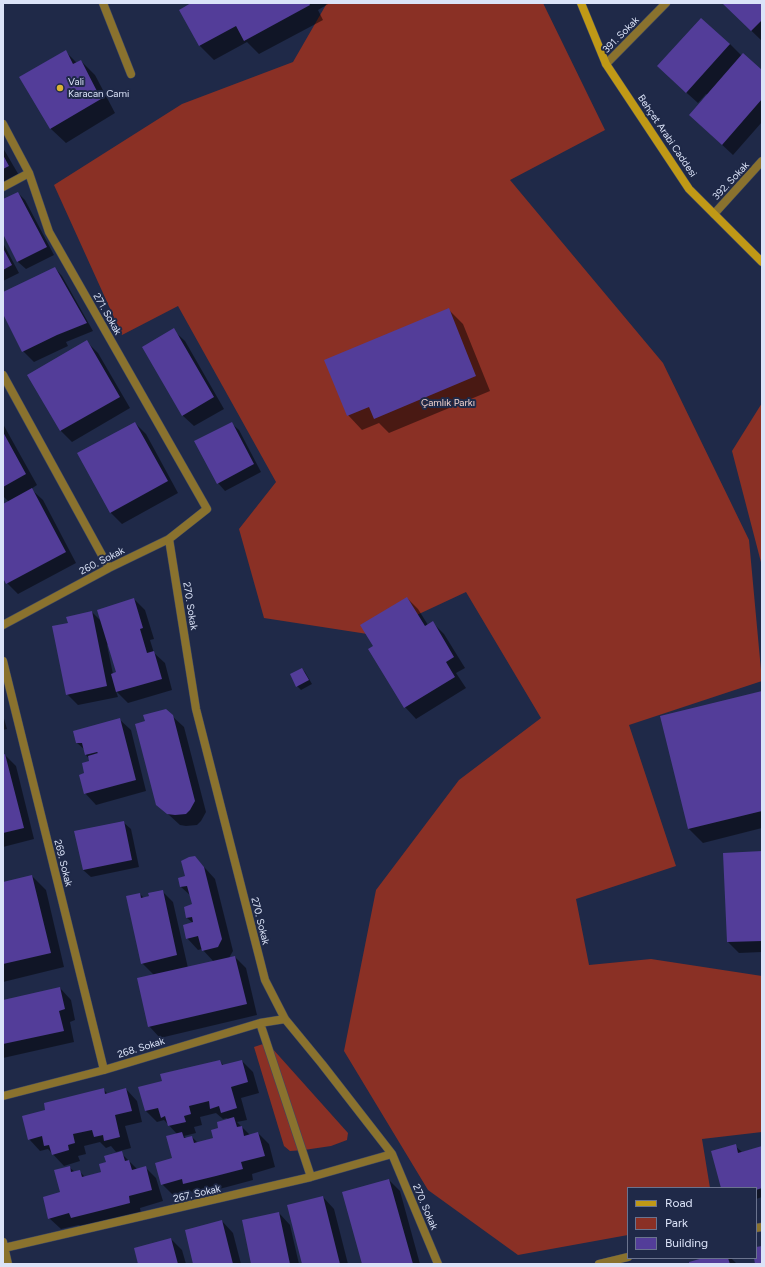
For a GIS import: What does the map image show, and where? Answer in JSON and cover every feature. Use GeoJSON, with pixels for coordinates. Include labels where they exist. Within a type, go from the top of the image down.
{"type":"FeatureCollection","features":[{"type":"Feature","properties":{"kind":"main road","name":"Behçet Arabi Caddesi"},"geometry":{"type":"LineString","coordinates":[[581,3],[606,64],[689,189],[762,262]]}},
{"type":"Feature","properties":{"kind":"street"},"geometry":{"type":"LineString","coordinates":[[103,3],[131,74]]}},
{"type":"Feature","properties":{"kind":"street","name":"391. Sokak"},"geometry":{"type":"LineString","coordinates":[[606,64],[666,3]]}},
{"type":"Feature","properties":{"kind":"street","name":"271. Sokak"},"geometry":{"type":"LineString","coordinates":[[3,124],[29,173],[49,232],[207,509]]}},
{"type":"Feature","properties":{"kind":"street","name":"392. Sokak"},"geometry":{"type":"LineString","coordinates":[[714,214],[762,161]]}},
{"type":"Feature","properties":{"kind":"street"},"geometry":{"type":"LineString","coordinates":[[3,187],[29,173]]}},
{"type":"Feature","properties":{"kind":"street"},"geometry":{"type":"LineString","coordinates":[[3,375],[108,568]]}},
{"type":"Feature","properties":{"kind":"street","name":"260. Sokak"},"geometry":{"type":"LineString","coordinates":[[3,625],[108,568],[169,539],[207,509]]}},
{"type":"Feature","properties":{"kind":"street","name":"270. Sokak"},"geometry":{"type":"LineString","coordinates":[[169,539],[196,709],[265,980],[285,1019],[392,1154],[438,1264]]}},
{"type":"Feature","properties":{"kind":"street","name":"269. Sokak"},"geometry":{"type":"LineString","coordinates":[[3,661],[104,1070]]}},
{"type":"Feature","properties":{"kind":"street","name":"268. Sokak"},"geometry":{"type":"LineString","coordinates":[[3,1096],[104,1070],[260,1024],[285,1019]]}},
{"type":"Feature","properties":{"kind":"street"},"geometry":{"type":"LineString","coordinates":[[260,1024],[311,1178]]}},
{"type":"Feature","properties":{"kind":"street","name":"267. Sokak"},"geometry":{"type":"LineString","coordinates":[[4,1245],[311,1178],[392,1154]]}},
{"type":"Feature","properties":{"kind":"street"},"geometry":{"type":"LineString","coordinates":[[4,1245],[8,1264]]}},
{"type":"Feature","properties":{"kind":"street"},"geometry":{"type":"LineString","coordinates":[[598,1264],[627,1257]]}},
{"type":"Feature","properties":{"kind":"green space","name":"Çamlık Parkı"},"geometry":{"type":"Polygon","coordinates":[[[327,3],[543,3],[605,130],[510,180],[663,363],[749,540],[762,681],[629,725],[676,866],[576,899],[589,965],[651,959],[762,976],[762,1132],[702,1139],[710,1187],[627,1187],[627,1235],[518,1255],[428,1190],[344,1051],[376,890],[459,780],[541,718],[466,592],[374,635],[264,618],[239,529],[276,482],[178,306],[122,335],[54,185],[182,104],[293,62],[327,3]]]}},
{"type":"Feature","properties":{"kind":"green space"},"geometry":{"type":"Polygon","coordinates":[[[762,403],[762,566],[732,451],[762,403]]]}},
{"type":"Feature","properties":{"kind":"green space"},"geometry":{"type":"Polygon","coordinates":[[[266,1043],[348,1133],[347,1140],[331,1146],[304,1150],[290,1151],[284,1146],[254,1047],[266,1043]]]}},
{"type":"Feature","properties":{"kind":"building"},"geometry":{"type":"Polygon","coordinates":[[[191,3],[309,3],[310,5],[244,41],[236,26],[199,46],[179,10],[191,3]]]}},
{"type":"Feature","properties":{"kind":"building"},"geometry":{"type":"Polygon","coordinates":[[[762,3],[762,20],[751,31],[723,4],[762,3]]]}},
{"type":"Feature","properties":{"kind":"building"},"geometry":{"type":"Polygon","coordinates":[[[701,18],[730,44],[686,93],[657,66],[701,18]]]}},
{"type":"Feature","properties":{"kind":"building","name":"Vali Karacan Cami"},"geometry":{"type":"Polygon","coordinates":[[[66,50],[73,64],[81,60],[101,99],[50,129],[19,77],[66,50]]]}},
{"type":"Feature","properties":{"kind":"building"},"geometry":{"type":"Polygon","coordinates":[[[743,53],[762,70],[762,99],[722,145],[689,115],[743,53]]]}},
{"type":"Feature","properties":{"kind":"building"},"geometry":{"type":"Polygon","coordinates":[[[3,155],[9,166],[3,169],[3,155]]]}},
{"type":"Feature","properties":{"kind":"building"},"geometry":{"type":"Polygon","coordinates":[[[18,192],[47,247],[17,262],[3,234],[3,199],[18,192]]]}},
{"type":"Feature","properties":{"kind":"building"},"geometry":{"type":"Polygon","coordinates":[[[3,248],[12,265],[3,270],[3,248]]]}},
{"type":"Feature","properties":{"kind":"building"},"geometry":{"type":"Polygon","coordinates":[[[55,267],[87,323],[57,335],[22,352],[3,314],[3,292],[55,267]]]}},
{"type":"Feature","properties":{"kind":"building"},"geometry":{"type":"Polygon","coordinates":[[[449,308],[476,376],[374,419],[369,407],[347,416],[324,360],[449,308]]]}},
{"type":"Feature","properties":{"kind":"building"},"geometry":{"type":"Polygon","coordinates":[[[174,328],[214,397],[182,416],[142,347],[174,328]]]}},
{"type":"Feature","properties":{"kind":"building"},"geometry":{"type":"Polygon","coordinates":[[[87,340],[120,397],[60,431],[27,375],[87,340]]]}},
{"type":"Feature","properties":{"kind":"building"},"geometry":{"type":"Polygon","coordinates":[[[135,422],[168,481],[110,513],[77,453],[135,422]]]}},
{"type":"Feature","properties":{"kind":"building"},"geometry":{"type":"Polygon","coordinates":[[[232,422],[254,464],[217,484],[194,441],[232,422]]]}},
{"type":"Feature","properties":{"kind":"building"},"geometry":{"type":"Polygon","coordinates":[[[3,432],[26,474],[3,487],[3,432]]]}},
{"type":"Feature","properties":{"kind":"building"},"geometry":{"type":"Polygon","coordinates":[[[32,488],[66,552],[6,584],[3,578],[3,504],[32,488]]]}},
{"type":"Feature","properties":{"kind":"building"},"geometry":{"type":"Polygon","coordinates":[[[407,597],[425,626],[433,621],[454,657],[446,662],[455,677],[404,708],[368,649],[373,646],[360,625],[407,597]]]}},
{"type":"Feature","properties":{"kind":"building"},"geometry":{"type":"Polygon","coordinates":[[[134,598],[143,628],[140,629],[147,653],[154,651],[162,679],[116,692],[111,674],[116,672],[97,610],[134,598]]]}},
{"type":"Feature","properties":{"kind":"building"},"geometry":{"type":"Polygon","coordinates":[[[92,611],[107,686],[66,695],[52,626],[68,623],[66,617],[92,611]]]}},
{"type":"Feature","properties":{"kind":"building"},"geometry":{"type":"Polygon","coordinates":[[[302,668],[309,680],[296,687],[290,674],[302,668]]]}},
{"type":"Feature","properties":{"kind":"building"},"geometry":{"type":"Polygon","coordinates":[[[762,691],[762,811],[688,829],[660,716],[762,691]]]}},
{"type":"Feature","properties":{"kind":"building"},"geometry":{"type":"Polygon","coordinates":[[[166,709],[173,715],[195,801],[186,814],[167,814],[156,805],[135,724],[145,721],[143,715],[166,709]]]}},
{"type":"Feature","properties":{"kind":"building"},"geometry":{"type":"Polygon","coordinates":[[[120,718],[136,780],[84,794],[79,775],[84,773],[82,763],[89,761],[88,756],[98,753],[85,755],[82,743],[76,743],[73,731],[120,718]]]}},
{"type":"Feature","properties":{"kind":"building"},"geometry":{"type":"Polygon","coordinates":[[[5,754],[24,828],[3,833],[3,755],[5,754]]]}},
{"type":"Feature","properties":{"kind":"building"},"geometry":{"type":"Polygon","coordinates":[[[124,821],[132,860],[83,870],[74,831],[124,821]]]}},
{"type":"Feature","properties":{"kind":"building"},"geometry":{"type":"Polygon","coordinates":[[[762,851],[762,941],[727,942],[723,853],[762,851]]]}},
{"type":"Feature","properties":{"kind":"building"},"geometry":{"type":"Polygon","coordinates":[[[195,856],[204,867],[222,939],[218,947],[202,951],[198,936],[186,939],[183,925],[193,922],[192,917],[186,918],[184,907],[192,904],[187,886],[180,887],[178,878],[185,876],[181,861],[195,856]]]}},
{"type":"Feature","properties":{"kind":"building"},"geometry":{"type":"Polygon","coordinates":[[[32,875],[51,953],[3,964],[3,882],[32,875]]]}},
{"type":"Feature","properties":{"kind":"building"},"geometry":{"type":"Polygon","coordinates":[[[163,890],[177,955],[141,964],[126,896],[140,893],[141,898],[149,896],[148,893],[163,890]]]}},
{"type":"Feature","properties":{"kind":"building"},"geometry":{"type":"Polygon","coordinates":[[[235,956],[247,1004],[148,1027],[137,978],[235,956]]]}},
{"type":"Feature","properties":{"kind":"building"},"geometry":{"type":"Polygon","coordinates":[[[60,987],[65,1009],[59,1011],[64,1031],[3,1044],[3,1000],[60,987]]]}},
{"type":"Feature","properties":{"kind":"building"},"geometry":{"type":"Polygon","coordinates":[[[220,1060],[222,1065],[242,1060],[248,1082],[231,1087],[237,1108],[221,1113],[219,1106],[210,1109],[209,1101],[189,1106],[191,1114],[184,1116],[186,1122],[168,1126],[165,1116],[161,1118],[158,1108],[145,1111],[138,1087],[162,1081],[160,1074],[220,1060]]]}},
{"type":"Feature","properties":{"kind":"building"},"geometry":{"type":"Polygon","coordinates":[[[104,1088],[105,1094],[126,1088],[132,1111],[115,1115],[120,1137],[104,1141],[103,1135],[94,1137],[92,1130],[73,1134],[75,1143],[68,1145],[69,1150],[52,1155],[49,1145],[44,1146],[42,1136],[28,1140],[22,1116],[45,1110],[44,1103],[104,1088]]]}},
{"type":"Feature","properties":{"kind":"building"},"geometry":{"type":"Polygon","coordinates":[[[234,1117],[237,1127],[242,1126],[244,1136],[258,1132],[265,1156],[241,1162],[243,1169],[183,1184],[182,1179],[161,1185],[155,1163],[172,1158],[166,1136],[182,1132],[184,1138],[192,1136],[194,1143],[213,1138],[211,1130],[218,1128],[217,1122],[234,1117]]]}},
{"type":"Feature","properties":{"kind":"building"},"geometry":{"type":"Polygon","coordinates":[[[736,1144],[738,1153],[762,1146],[762,1188],[757,1190],[757,1187],[721,1187],[711,1151],[736,1144]]]}},
{"type":"Feature","properties":{"kind":"building"},"geometry":{"type":"Polygon","coordinates":[[[122,1151],[125,1161],[129,1160],[132,1170],[146,1166],[152,1190],[129,1196],[130,1203],[71,1218],[69,1213],[48,1219],[43,1197],[60,1192],[54,1170],[70,1166],[71,1172],[80,1170],[82,1177],[101,1172],[99,1164],[106,1162],[104,1156],[122,1151]]]}},
{"type":"Feature","properties":{"kind":"building"},"geometry":{"type":"Polygon","coordinates":[[[389,1179],[413,1264],[362,1264],[342,1192],[389,1179]]]}},
{"type":"Feature","properties":{"kind":"building"},"geometry":{"type":"Polygon","coordinates":[[[323,1196],[340,1264],[302,1264],[287,1205],[323,1196]]]}},
{"type":"Feature","properties":{"kind":"building"},"geometry":{"type":"Polygon","coordinates":[[[279,1212],[290,1264],[251,1264],[242,1220],[279,1212]]]}},
{"type":"Feature","properties":{"kind":"building"},"geometry":{"type":"Polygon","coordinates":[[[222,1220],[233,1264],[193,1264],[185,1230],[222,1220]]]}},
{"type":"Feature","properties":{"kind":"building"},"geometry":{"type":"Polygon","coordinates":[[[171,1238],[178,1264],[138,1264],[134,1248],[171,1238]]]}},
{"type":"Feature","properties":{"kind":"building"},"geometry":{"type":"Polygon","coordinates":[[[762,1246],[762,1264],[755,1264],[754,1259],[757,1259],[757,1247],[762,1246]]]}},
{"type":"Feature","properties":{"kind":"building"},"geometry":{"type":"Polygon","coordinates":[[[700,1259],[728,1259],[730,1264],[689,1264],[689,1262],[700,1259]]]}},
{"type":"Feature","properties":{"kind":"place","name":"Vali Karacan Cami"},"geometry":{"type":"Point","coordinates":[60,88]}}]}
